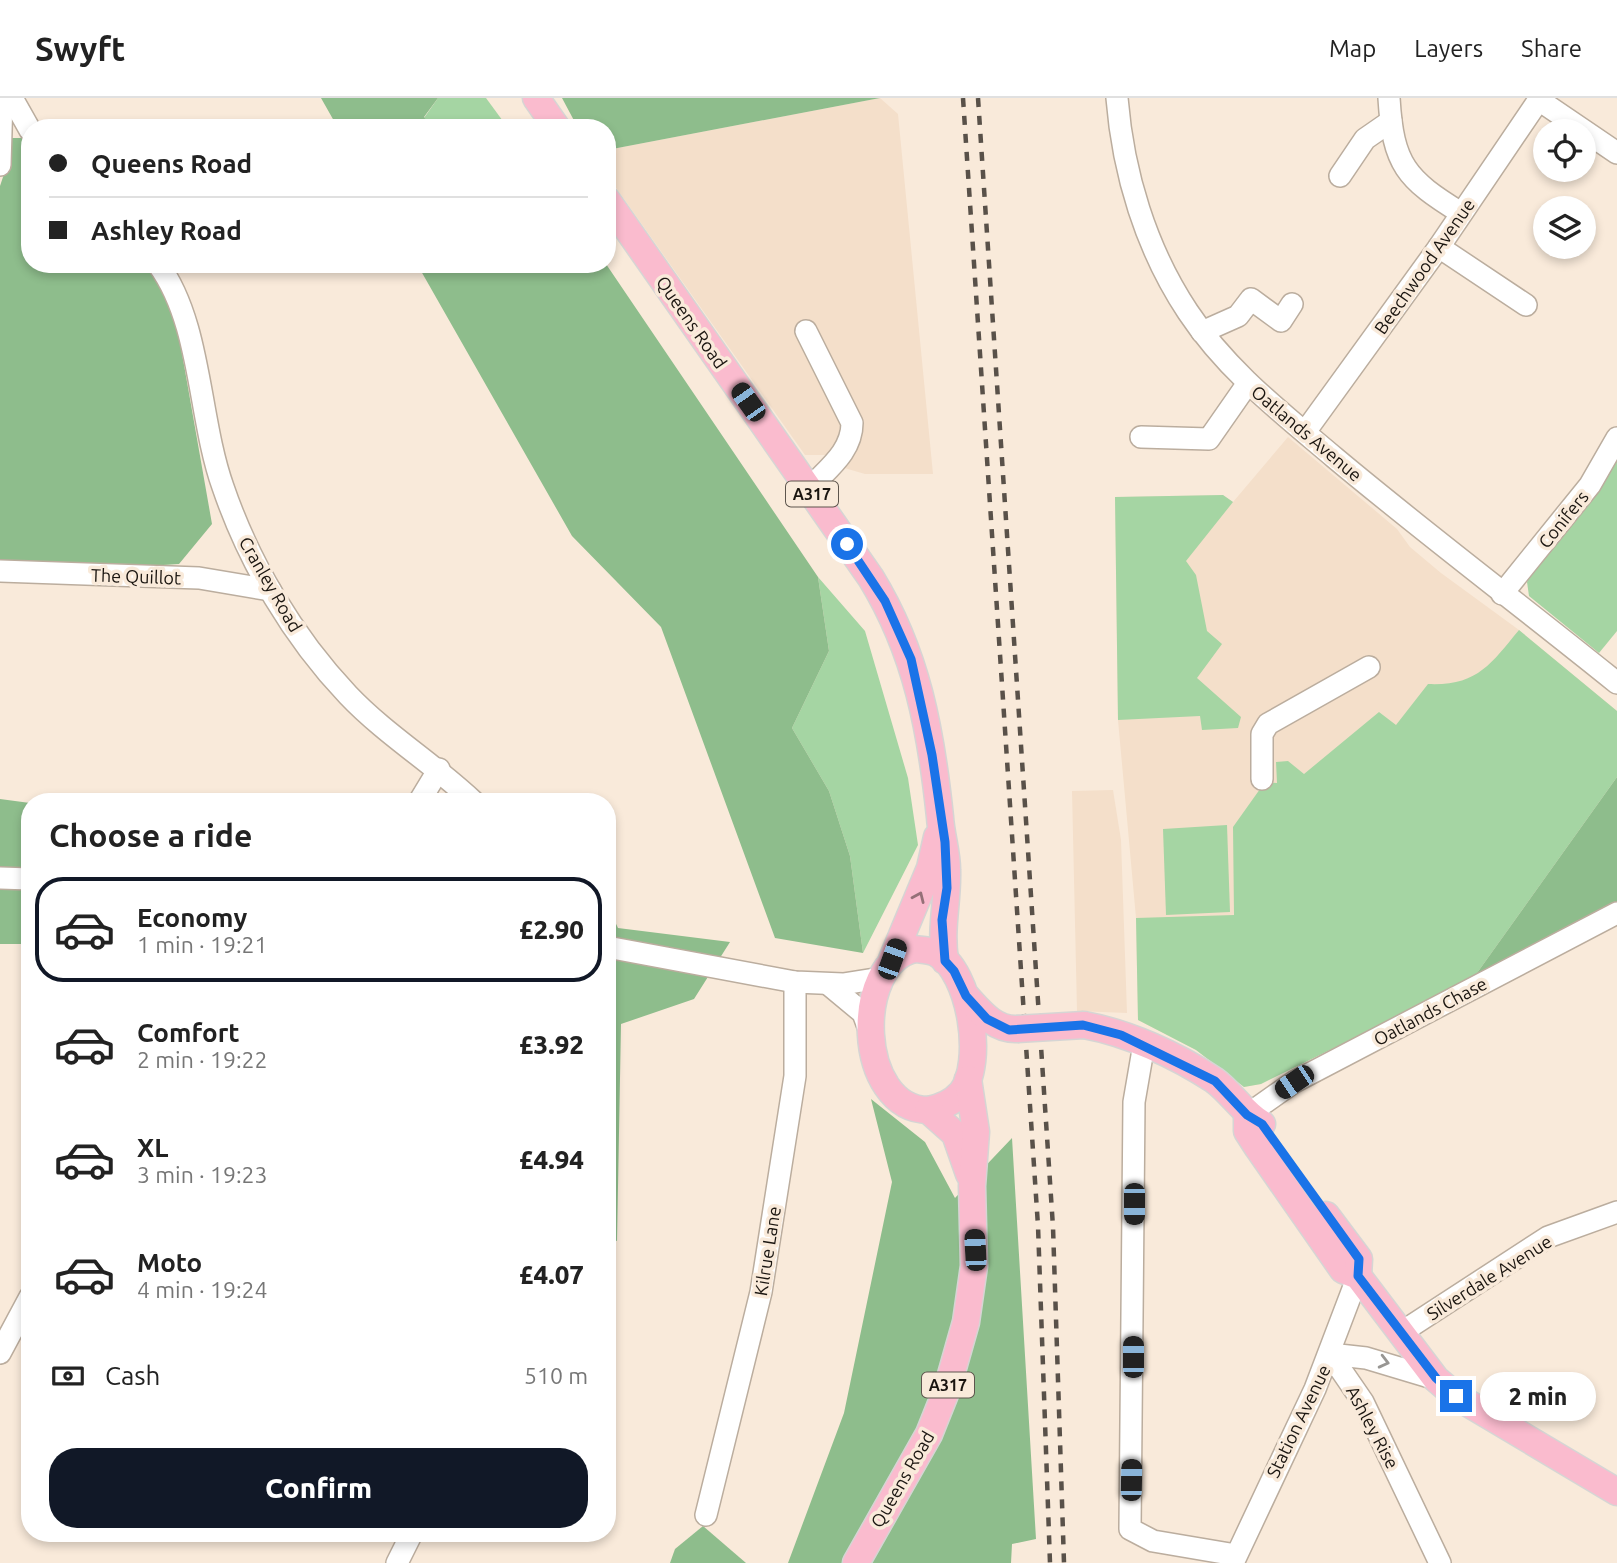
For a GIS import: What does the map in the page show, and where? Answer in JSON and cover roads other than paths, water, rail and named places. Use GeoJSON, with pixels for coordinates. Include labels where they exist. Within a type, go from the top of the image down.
{"type":"FeatureCollection","features":[{"type":"Feature","properties":{"kind":"main road"},"geometry":{"type":"LineString","coordinates":[[536,98],[551,119]]}},
{"type":"Feature","properties":{"kind":"main road","name":"Queens Road"},"geometry":{"type":"LineString","coordinates":[[616,213],[871,578],[900,629],[920,694],[934,766],[947,871],[942,920],[945,961]]}},
{"type":"Feature","properties":{"kind":"main road","name":"Queens Road"},"geometry":{"type":"LineString","coordinates":[[887,969],[930,868],[940,822]]}},
{"type":"Feature","properties":{"kind":"main road"},"geometry":{"type":"LineString","coordinates":[[1013,1029],[987,1019],[966,996],[954,971],[936,953],[915,949],[902,952],[887,969],[870,1032],[885,1088],[901,1102],[928,1110],[961,1092],[970,1068],[986,1043],[1013,1029],[1083,1025],[1105,1029],[1144,1044],[1215,1081],[1247,1115],[1262,1124],[1359,1259],[1358,1276],[1436,1378],[1456,1396],[1485,1415],[1617,1492]]}},
{"type":"Feature","properties":{"kind":"main road"},"geometry":{"type":"LineString","coordinates":[[966,996],[970,1068]]}},
{"type":"Feature","properties":{"kind":"main road","name":"Queens Road"},"geometry":{"type":"LineString","coordinates":[[856,1563],[929,1434],[950,1379],[973,1282],[975,1250],[972,1186],[976,1132],[970,1068]]}},
{"type":"Feature","properties":{"kind":"main road","name":"Queens Road"},"geometry":{"type":"LineString","coordinates":[[928,1110],[955,1134],[972,1186]]}},
{"type":"Feature","properties":{"kind":"street"},"geometry":{"type":"LineString","coordinates":[[0,165],[2,98]]}},
{"type":"Feature","properties":{"kind":"street"},"geometry":{"type":"LineString","coordinates":[[12,98],[24,119]]}},
{"type":"Feature","properties":{"kind":"street","name":"Oatlands Avenue"},"geometry":{"type":"LineString","coordinates":[[1117,98],[1121,138],[1136,204],[1186,310],[1202,331],[1248,383],[1304,432],[1502,594],[1617,683]]}},
{"type":"Feature","properties":{"kind":"street"},"geometry":{"type":"LineString","coordinates":[[1389,98],[1391,121],[1404,169],[1436,198],[1461,213]]}},
{"type":"Feature","properties":{"kind":"street"},"geometry":{"type":"LineString","coordinates":[[1540,99],[1617,153]]}},
{"type":"Feature","properties":{"kind":"street","name":"Beechwood Avenue"},"geometry":{"type":"LineString","coordinates":[[1304,432],[1439,247],[1540,99]]}},
{"type":"Feature","properties":{"kind":"street"},"geometry":{"type":"LineString","coordinates":[[1340,176],[1365,139],[1391,121]]}},
{"type":"Feature","properties":{"kind":"street"},"geometry":{"type":"LineString","coordinates":[[1439,247],[1526,305]]}},
{"type":"Feature","properties":{"kind":"street"},"geometry":{"type":"LineString","coordinates":[[1491,282],[1504,264]]}},
{"type":"Feature","properties":{"kind":"street","name":"Cranley Road"},"geometry":{"type":"LineString","coordinates":[[164,273],[174,287],[186,323],[213,457],[223,487],[248,551],[270,590],[348,695],[380,725],[439,769],[464,793]]}},
{"type":"Feature","properties":{"kind":"street"},"geometry":{"type":"LineString","coordinates":[[1202,331],[1238,316],[1251,299],[1281,321],[1292,304]]}},
{"type":"Feature","properties":{"kind":"street"},"geometry":{"type":"LineString","coordinates":[[806,331],[852,423],[849,447],[808,489]]}},
{"type":"Feature","properties":{"kind":"street"},"geometry":{"type":"LineString","coordinates":[[1141,437],[1209,439],[1248,383]]}},
{"type":"Feature","properties":{"kind":"street","name":"Conifers"},"geometry":{"type":"LineString","coordinates":[[1502,594],[1590,485],[1617,439]]}},
{"type":"Feature","properties":{"kind":"street","name":"The Quillot"},"geometry":{"type":"LineString","coordinates":[[0,571],[199,578],[270,590]]}},
{"type":"Feature","properties":{"kind":"street"},"geometry":{"type":"LineString","coordinates":[[1262,779],[1262,734],[1268,724],[1368,667]]}},
{"type":"Feature","properties":{"kind":"street"},"geometry":{"type":"LineString","coordinates":[[424,793],[439,769]]}},
{"type":"Feature","properties":{"kind":"street"},"geometry":{"type":"LineString","coordinates":[[0,878],[21,879]]}},
{"type":"Feature","properties":{"kind":"street","name":"Oatlands Chase"},"geometry":{"type":"LineString","coordinates":[[1247,1115],[1294,1082],[1617,913]]}},
{"type":"Feature","properties":{"kind":"street"},"geometry":{"type":"LineString","coordinates":[[616,949],[794,982],[828,984],[887,969]]}},
{"type":"Feature","properties":{"kind":"street","name":"Kilrue Lane"},"geometry":{"type":"LineString","coordinates":[[706,1515],[761,1292],[794,1076],[794,982]]}},
{"type":"Feature","properties":{"kind":"street"},"geometry":{"type":"LineString","coordinates":[[828,984],[863,1013],[870,1032]]}},
{"type":"Feature","properties":{"kind":"street"},"geometry":{"type":"LineString","coordinates":[[1144,1044],[1134,1102],[1130,1529],[1153,1541],[1234,1559]]}},
{"type":"Feature","properties":{"kind":"street","name":"Silverdale Avenue"},"geometry":{"type":"LineString","coordinates":[[1402,1332],[1548,1237],[1617,1212]]}},
{"type":"Feature","properties":{"kind":"street","name":"Station Avenue"},"geometry":{"type":"LineString","coordinates":[[1234,1559],[1330,1354],[1358,1276]]}},
{"type":"Feature","properties":{"kind":"street"},"geometry":{"type":"LineString","coordinates":[[0,1353],[21,1314]]}},
{"type":"Feature","properties":{"kind":"street","name":"Ashley Rise"},"geometry":{"type":"LineString","coordinates":[[1330,1354],[1366,1358],[1436,1378]]}},
{"type":"Feature","properties":{"kind":"street","name":"Ashley Rise"},"geometry":{"type":"LineString","coordinates":[[1330,1354],[1363,1402],[1440,1563]]}},
{"type":"Feature","properties":{"kind":"street"},"geometry":{"type":"LineString","coordinates":[[397,1563],[408,1542]]}},
{"type":"Feature","properties":{"kind":"railway"},"geometry":{"type":"LineString","coordinates":[[963,98],[1038,1226],[1050,1563]]}},
{"type":"Feature","properties":{"kind":"railway"},"geometry":{"type":"LineString","coordinates":[[978,98],[1053,1227],[1064,1563]]}}]}
